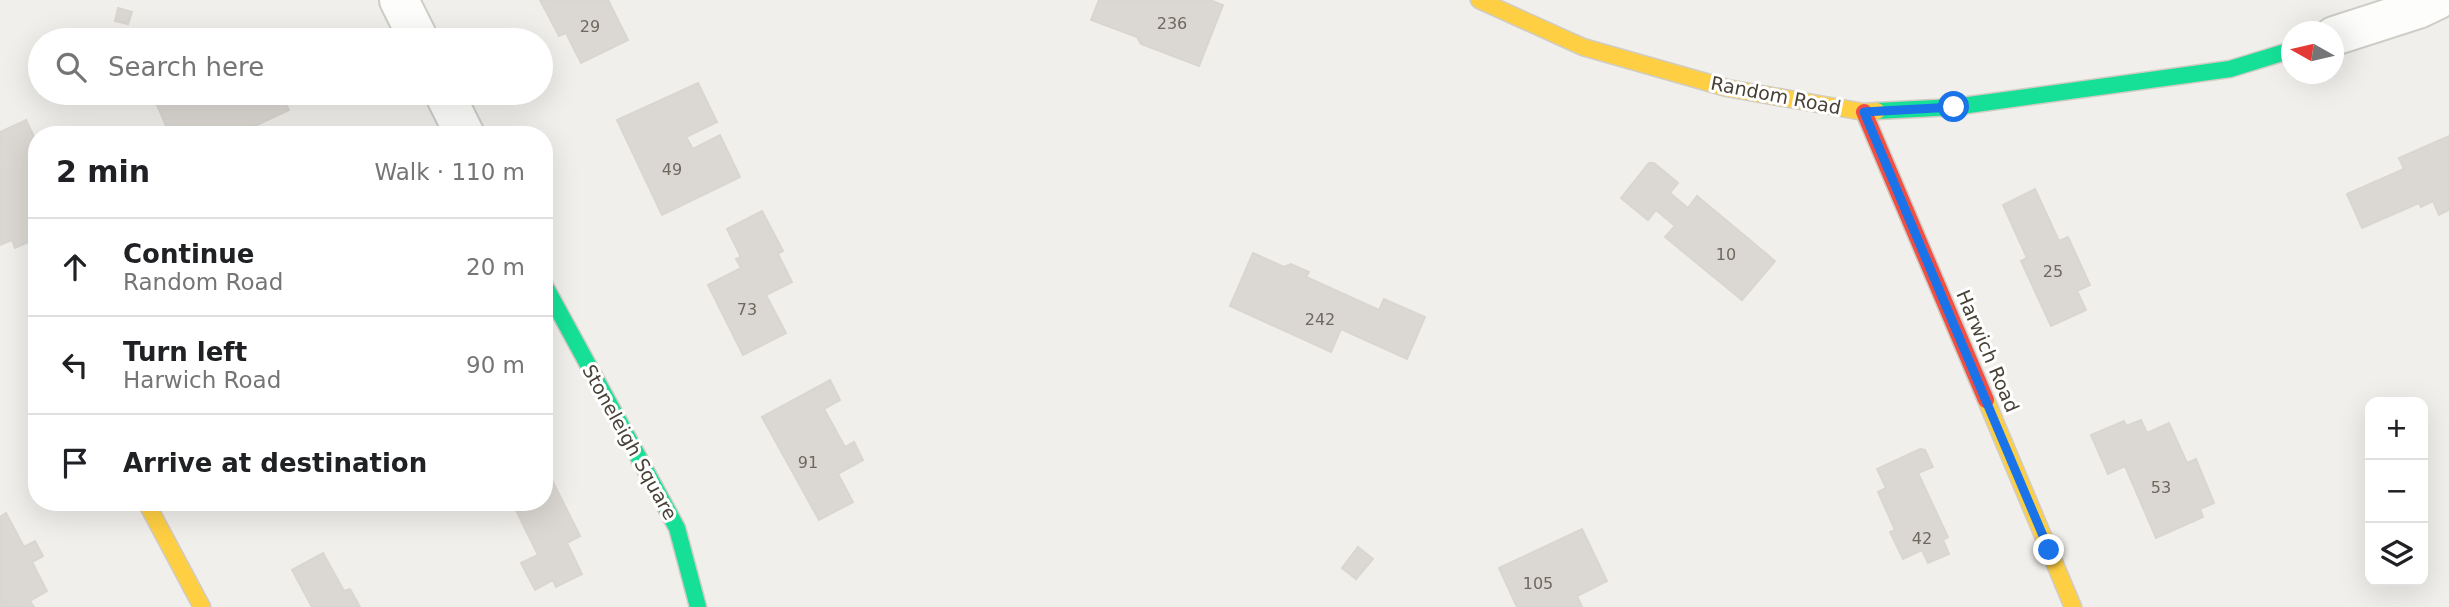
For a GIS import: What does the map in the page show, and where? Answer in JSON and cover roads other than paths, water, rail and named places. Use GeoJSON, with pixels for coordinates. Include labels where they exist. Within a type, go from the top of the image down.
{"type":"FeatureCollection","features":[{"type":"Feature","properties":{"kind":"street"},"geometry":{"type":"LineString","coordinates":[[399,0],[413,28]]}},
{"type":"Feature","properties":{"kind":"street","name":"Random Road"},"geometry":{"type":"LineString","coordinates":[[1479,0],[1583,47],[1727,88],[1864,112],[1954,107],[2230,69],[2281,53]]}},
{"type":"Feature","properties":{"kind":"street"},"geometry":{"type":"LineString","coordinates":[[2344,33],[2418,9],[2437,0]]}},
{"type":"Feature","properties":{"kind":"street"},"geometry":{"type":"LineString","coordinates":[[450,105],[460,126]]}},
{"type":"Feature","properties":{"kind":"street","name":"Harwich Road"},"geometry":{"type":"LineString","coordinates":[[1864,112],[2073,607]]}},
{"type":"Feature","properties":{"kind":"street","name":"Stoneleigh Square"},"geometry":{"type":"LineString","coordinates":[[553,301],[677,528],[698,607]]}},
{"type":"Feature","properties":{"kind":"street"},"geometry":{"type":"LineString","coordinates":[[151,511],[202,607]]}}]}
